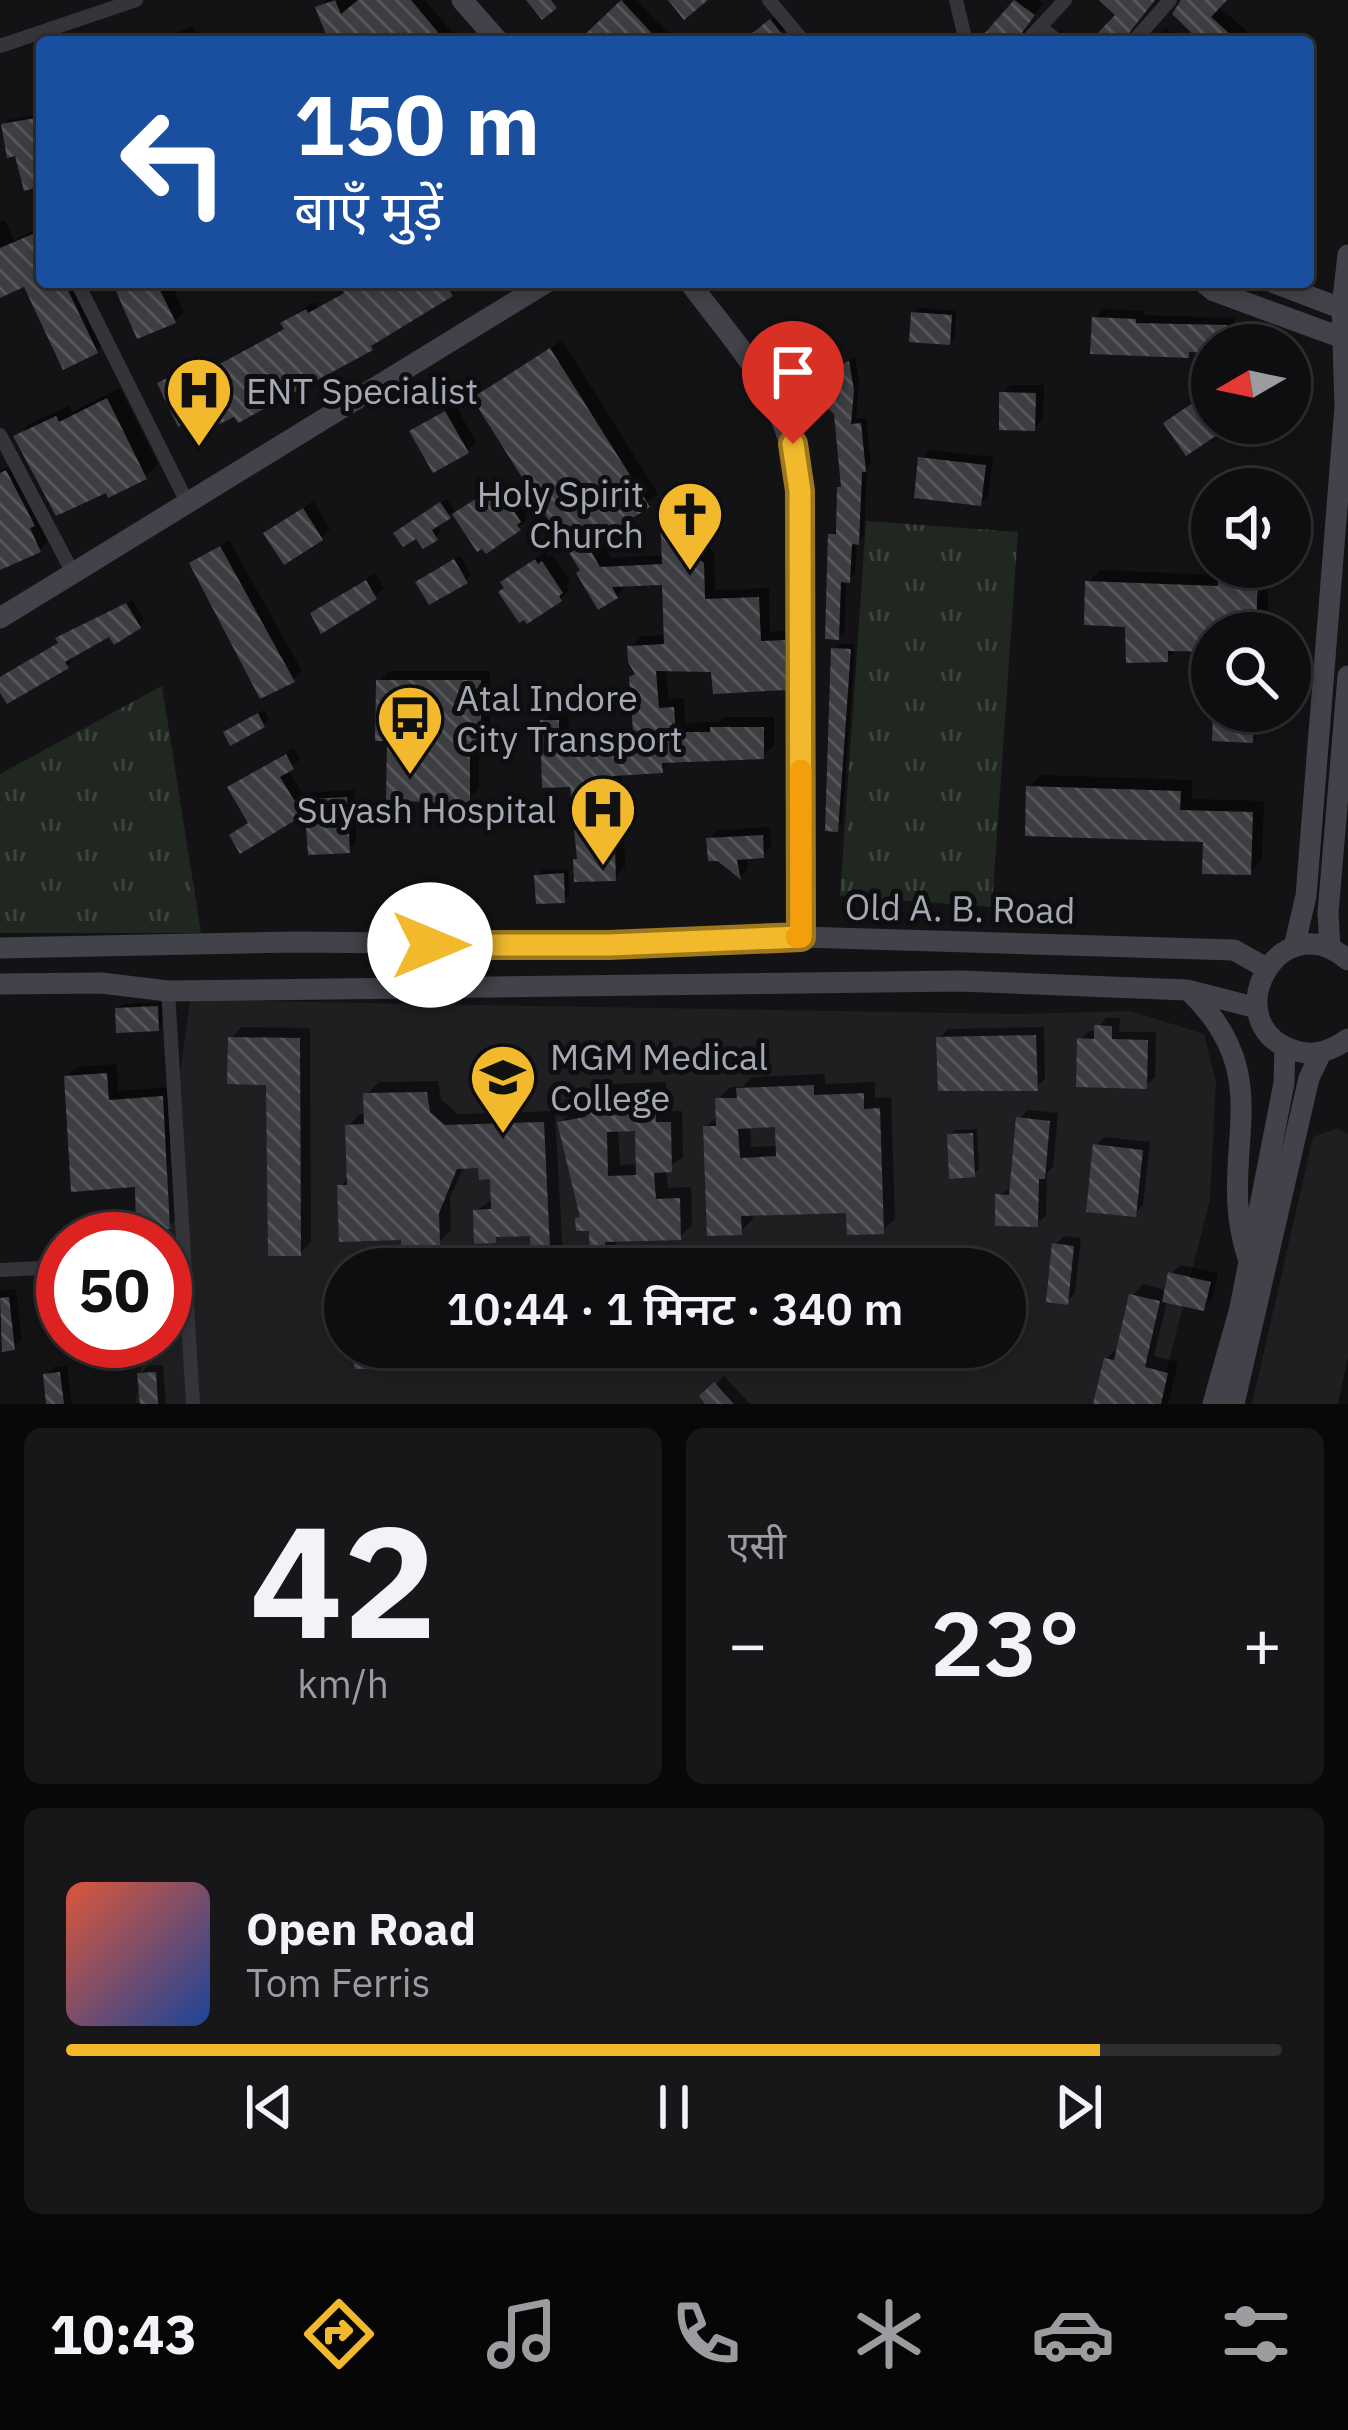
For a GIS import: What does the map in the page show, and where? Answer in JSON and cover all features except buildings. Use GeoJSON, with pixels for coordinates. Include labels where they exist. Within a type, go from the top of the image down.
{"type":"FeatureCollection","features":[{"type":"Feature","properties":{"kind":"main road"},"geometry":{"type":"LineString","coordinates":[[463,0],[494,36]]}},
{"type":"Feature","properties":{"kind":"main road"},"geometry":{"type":"LineString","coordinates":[[1294,947],[1308,872],[1345,407],[1348,255]]}},
{"type":"Feature","properties":{"kind":"main road"},"geometry":{"type":"LineString","coordinates":[[0,617],[537,288]]}},
{"type":"Feature","properties":{"kind":"main road"},"geometry":{"type":"LineString","coordinates":[[694,288],[768,386],[793,444],[800,491],[801,937]]}},
{"type":"Feature","properties":{"kind":"main road"},"geometry":{"type":"LineString","coordinates":[[1210,288],[1346,339]]}},
{"type":"Feature","properties":{"kind":"main road"},"geometry":{"type":"LineString","coordinates":[[1288,288],[1345,309]]}},
{"type":"Feature","properties":{"kind":"main road"},"geometry":{"type":"LineString","coordinates":[[1339,954],[1328,913],[1348,676]]}},
{"type":"Feature","properties":{"kind":"main road","name":"Old A. B. Road"},"geometry":{"type":"LineString","coordinates":[[0,948],[293,942],[609,945],[801,937],[1234,950],[1266,968]]}},
{"type":"Feature","properties":{"kind":"main road"},"geometry":{"type":"LineString","coordinates":[[1338,1049],[1303,1053],[1285,1047],[1267,1031],[1257,1008],[1258,986],[1266,968],[1294,947],[1312,945],[1339,954]]}},
{"type":"Feature","properties":{"kind":"main road","name":"Old A. B. Road"},"geometry":{"type":"LineString","coordinates":[[0,985],[101,983],[168,991],[960,981],[1187,990],[1257,1008]]}},
{"type":"Feature","properties":{"kind":"main road"},"geometry":{"type":"LineString","coordinates":[[1187,990],[1216,1019],[1234,1052],[1242,1092],[1235,1197],[1238,1230],[1249,1261]]}},
{"type":"Feature","properties":{"kind":"main road"},"geometry":{"type":"LineString","coordinates":[[1213,1404],[1249,1261],[1284,1083],[1285,1047]]}},
{"type":"Feature","properties":{"kind":"main road"},"geometry":{"type":"LineString","coordinates":[[1234,1404],[1309,1078],[1338,1049]]}},
{"type":"Feature","properties":{"kind":"street"},"geometry":{"type":"LineString","coordinates":[[0,46],[136,0]]}},
{"type":"Feature","properties":{"kind":"street"},"geometry":{"type":"LineString","coordinates":[[769,0],[799,36]]}},
{"type":"Feature","properties":{"kind":"street"},"geometry":{"type":"LineString","coordinates":[[956,0],[964,36]]}},
{"type":"Feature","properties":{"kind":"street"},"geometry":{"type":"LineString","coordinates":[[1032,36],[1065,0]]}},
{"type":"Feature","properties":{"kind":"street"},"geometry":{"type":"LineString","coordinates":[[1138,36],[1170,0]]}},
{"type":"Feature","properties":{"kind":"street"},"geometry":{"type":"LineString","coordinates":[[1040,27],[1051,36]]}},
{"type":"Feature","properties":{"kind":"street"},"geometry":{"type":"LineString","coordinates":[[79,288],[187,502]]}},
{"type":"Feature","properties":{"kind":"street"},"geometry":{"type":"LineString","coordinates":[[0,435],[73,573]]}},
{"type":"Feature","properties":{"kind":"street"},"geometry":{"type":"LineString","coordinates":[[168,991],[181,1212]]}},
{"type":"Feature","properties":{"kind":"street"},"geometry":{"type":"LineString","coordinates":[[0,1270],[36,1268]]}},
{"type":"Feature","properties":{"kind":"street"},"geometry":{"type":"LineString","coordinates":[[191,1368],[193,1404]]}},
{"type":"Feature","properties":{"kind":"shaded area"},"geometry":{"type":"Polygon","coordinates":[[[190,1000],[1016,1014],[1131,1011],[1204,1034],[1216,1082],[1210,1200],[1158,1404],[136,1404],[141,1368],[192,1368],[192,1212],[162,1212],[190,1000]]]}},
{"type":"Feature","properties":{"kind":"shaded area"},"geometry":{"type":"Polygon","coordinates":[[[1338,1128],[1348,1134],[1348,1404],[1252,1404],[1313,1137],[1338,1128]]]}},
{"type":"Feature","properties":{"kind":"green space"},"geometry":{"type":"Polygon","coordinates":[[[866,521],[1018,532],[992,907],[840,896],[866,521]]]}},
{"type":"Feature","properties":{"kind":"green space"},"geometry":{"type":"Polygon","coordinates":[[[162,686],[201,933],[0,933],[0,774],[162,686]]]}},
{"type":"Feature","properties":{"kind":"slow traffic"},"geometry":{"type":"LineString","coordinates":[[796,937],[801,937],[801,770]]}},
{"type":"Feature","properties":{"kind":"place","name":"ENT Specialist"},"geometry":{"type":"Point","coordinates":[199,449]}},
{"type":"Feature","properties":{"kind":"place","name":"Holy Spirit Church"},"geometry":{"type":"Point","coordinates":[690,573]}},
{"type":"Feature","properties":{"kind":"place","name":"Atal Indore City Transport"},"geometry":{"type":"Point","coordinates":[410,777]}},
{"type":"Feature","properties":{"kind":"place","name":"Suyash Hospital"},"geometry":{"type":"Point","coordinates":[603,868]}},
{"type":"Feature","properties":{"kind":"place","name":"MGM Medical College"},"geometry":{"type":"Point","coordinates":[503,1136]}},
{"type":"Feature","properties":{"kind":"route"},"geometry":{"type":"LineString","coordinates":[[430,945],[609,945],[801,937],[800,491],[793,444]]}}]}
